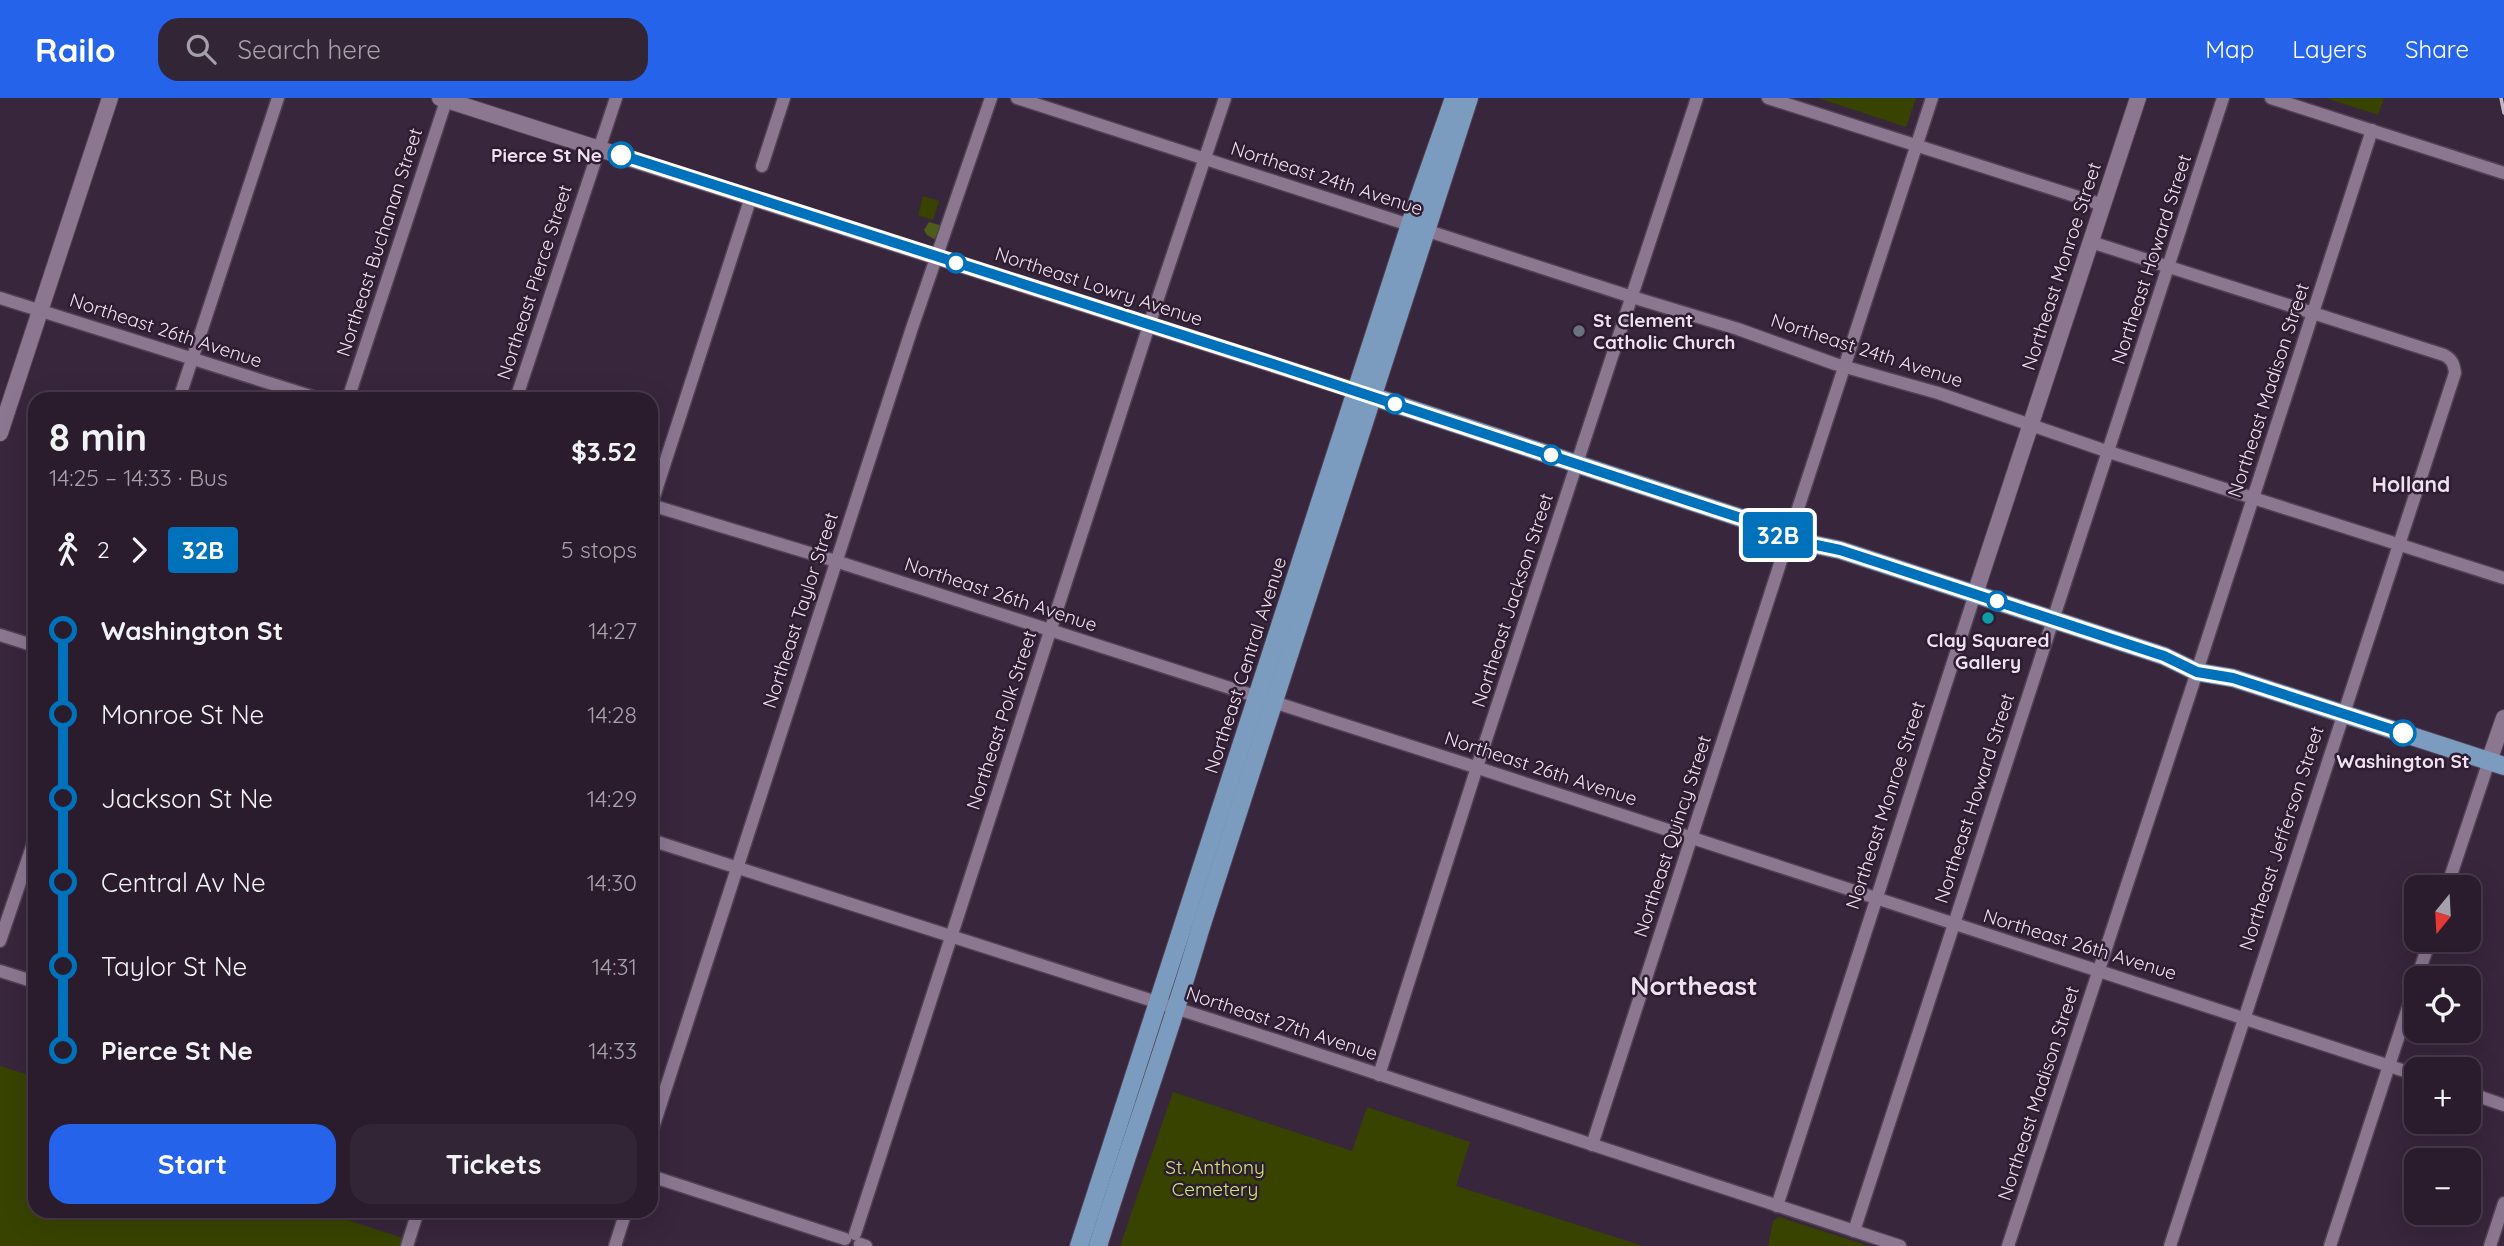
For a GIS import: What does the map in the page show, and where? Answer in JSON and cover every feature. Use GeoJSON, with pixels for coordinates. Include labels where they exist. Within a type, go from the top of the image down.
{"type":"FeatureCollection","features":[{"type":"Feature","properties":{"kind":"main road"},"geometry":{"type":"LineString","coordinates":[[0,433],[110,98]]}},
{"type":"Feature","properties":{"kind":"main road","name":"Northeast Central Avenue"},"geometry":{"type":"LineString","coordinates":[[1079,1246],[1158,1002],[1374,397],[1454,98]]}},
{"type":"Feature","properties":{"kind":"main road","name":"Northeast Central Avenue"},"geometry":{"type":"LineString","coordinates":[[1098,1246],[1176,1009],[1356,391],[1469,98]]}},
{"type":"Feature","properties":{"kind":"main road","name":"Northeast Monroe Street"},"geometry":{"type":"LineString","coordinates":[[1975,594],[2138,98]]}},
{"type":"Feature","properties":{"kind":"main road","name":"Northeast Lowry Avenue"},"geometry":{"type":"LineString","coordinates":[[444,99],[1356,391],[2496,764]]}},
{"type":"Feature","properties":{"kind":"main road"},"geometry":{"type":"LineString","coordinates":[[2496,764],[2504,718]]}},
{"type":"Feature","properties":{"kind":"street"},"geometry":{"type":"LineString","coordinates":[[181,392],[278,98]]}},
{"type":"Feature","properties":{"kind":"street","name":"Northeast Pierce Street"},"geometry":{"type":"LineString","coordinates":[[518,392],[616,98]]}},
{"type":"Feature","properties":{"kind":"street"},"geometry":{"type":"LineString","coordinates":[[762,166],[784,98]]}},
{"type":"Feature","properties":{"kind":"street","name":"Northeast Taylor Street"},"geometry":{"type":"LineString","coordinates":[[658,1113],[836,561],[990,98]]}},
{"type":"Feature","properties":{"kind":"street","name":"Northeast 24th Avenue"},"geometry":{"type":"LineString","coordinates":[[1017,98],[1738,329],[1844,367],[1938,393],[2109,452],[2504,578]]}},
{"type":"Feature","properties":{"kind":"street","name":"Northeast Polk Street"},"geometry":{"type":"LineString","coordinates":[[856,1243],[951,935],[1225,98]]}},
{"type":"Feature","properties":{"kind":"street","name":"Northeast Jackson Street"},"geometry":{"type":"LineString","coordinates":[[1379,1075],[1696,98]]}},
{"type":"Feature","properties":{"kind":"street"},"geometry":{"type":"LineString","coordinates":[[1768,98],[2103,205]]}},
{"type":"Feature","properties":{"kind":"street","name":"Northeast Quincy Street"},"geometry":{"type":"LineString","coordinates":[[1592,1144],[1932,98]]}},
{"type":"Feature","properties":{"kind":"street","name":"Northeast Howard Street"},"geometry":{"type":"LineString","coordinates":[[1854,1231],[2223,98]]}},
{"type":"Feature","properties":{"kind":"street"},"geometry":{"type":"LineString","coordinates":[[2271,98],[2504,173]]}},
{"type":"Feature","properties":{"kind":"street","name":"Northeast Buchanan Street"},"geometry":{"type":"LineString","coordinates":[[350,392],[444,99]]}},
{"type":"Feature","properties":{"kind":"street","name":"Northeast Madison Street"},"geometry":{"type":"LineString","coordinates":[[2008,1246],[2372,130]]}},
{"type":"Feature","properties":{"kind":"street"},"geometry":{"type":"LineString","coordinates":[[658,483],[751,197]]}},
{"type":"Feature","properties":{"kind":"street"},"geometry":{"type":"LineString","coordinates":[[2091,242],[2313,313]]}},
{"type":"Feature","properties":{"kind":"street","name":"Northeast 26th Avenue"},"geometry":{"type":"LineString","coordinates":[[0,298],[298,392]]}},
{"type":"Feature","properties":{"kind":"street","name":"Northeast Jefferson Street"},"geometry":{"type":"LineString","coordinates":[[2170,1246],[2455,373],[2453,362],[2444,355],[2313,313]]}},
{"type":"Feature","properties":{"kind":"street","name":"Northeast 26th Avenue"},"geometry":{"type":"LineString","coordinates":[[658,507],[836,561],[1477,767],[2404,1071]]}},
{"type":"Feature","properties":{"kind":"street","name":"Northeast Monroe Street"},"geometry":{"type":"LineString","coordinates":[[1777,1206],[1975,594]]}},
{"type":"Feature","properties":{"kind":"street"},"geometry":{"type":"LineString","coordinates":[[0,635],[28,644]]}},
{"type":"Feature","properties":{"kind":"street"},"geometry":{"type":"LineString","coordinates":[[2452,875],[2496,764]]}},
{"type":"Feature","properties":{"kind":"street","name":"Northeast 27th Avenue"},"geometry":{"type":"LineString","coordinates":[[658,842],[1158,1002],[1900,1246]]}},
{"type":"Feature","properties":{"kind":"street"},"geometry":{"type":"LineString","coordinates":[[0,941],[28,859]]}},
{"type":"Feature","properties":{"kind":"street"},"geometry":{"type":"LineString","coordinates":[[0,971],[28,980]]}},
{"type":"Feature","properties":{"kind":"street"},"geometry":{"type":"LineString","coordinates":[[2330,1246],[2404,1018]]}},
{"type":"Feature","properties":{"kind":"street"},"geometry":{"type":"LineString","coordinates":[[2481,1097],[2504,1105]]}},
{"type":"Feature","properties":{"kind":"street"},"geometry":{"type":"LineString","coordinates":[[658,1178],[856,1243]]}},
{"type":"Feature","properties":{"kind":"street"},"geometry":{"type":"LineString","coordinates":[[2490,1246],[2504,1203]]}},
{"type":"Feature","properties":{"kind":"street"},"geometry":{"type":"LineString","coordinates":[[407,1246],[416,1218]]}},
{"type":"Feature","properties":{"kind":"street"},"geometry":{"type":"LineString","coordinates":[[615,1246],[624,1218]]}},
{"type":"Feature","properties":{"kind":"green space"},"geometry":{"type":"Polygon","coordinates":[[[1818,98],[1916,98],[1906,127],[1818,98]]]}},
{"type":"Feature","properties":{"kind":"green space"},"geometry":{"type":"Polygon","coordinates":[[[2326,98],[2384,98],[2378,115],[2326,98]]]}},
{"type":"Feature","properties":{"kind":"green space"},"geometry":{"type":"Polygon","coordinates":[[[923,196],[939,201],[933,220],[918,215],[923,196]]]}},
{"type":"Feature","properties":{"kind":"green space"},"geometry":{"type":"Polygon","coordinates":[[[929,222],[943,226],[940,235],[934,239],[924,230],[929,222]]]}},
{"type":"Feature","properties":{"kind":"green space"},"geometry":{"type":"Polygon","coordinates":[[[0,1066],[28,1075],[28,1218],[342,1218],[403,1238],[401,1246],[0,1246],[0,1066]]]}},
{"type":"Feature","properties":{"kind":"green space","name":"St. Anthony Cemetery"},"geometry":{"type":"Polygon","coordinates":[[[1173,1092],[1352,1151],[1367,1107],[1470,1142],[1456,1186],[1643,1246],[1120,1246],[1173,1092]]]}},
{"type":"Feature","properties":{"kind":"green space"},"geometry":{"type":"Polygon","coordinates":[[[1779,1217],[1869,1246],[1768,1246],[1773,1221],[1779,1217]]]}},
{"type":"Feature","properties":{"kind":"railway"},"geometry":{"type":"LineString","coordinates":[[2501,98],[2504,113]]}},
{"type":"Feature","properties":{"kind":"bus line","name":"32B"},"geometry":{"type":"LineString","coordinates":[[621,155],[1276,365],[1744,519],[1788,539],[1840,550],[2164,656],[2197,672],[2233,678],[2403,733]]}},
{"type":"Feature","properties":{"kind":"place","name":"Pierce St Ne"},"geometry":{"type":"Point","coordinates":[621,155]}},
{"type":"Feature","properties":{"kind":"place","name":"St Clement Catholic Church"},"geometry":{"type":"Point","coordinates":[1579,331]}},
{"type":"Feature","properties":{"kind":"place","name":"Clay Squared Gallery"},"geometry":{"type":"Point","coordinates":[1988,618]}},
{"type":"Feature","properties":{"kind":"place","name":"Washington St"},"geometry":{"type":"Point","coordinates":[2403,733]}},
{"type":"Feature","properties":{"kind":"district","name":"Holland"},"geometry":{"type":"Point","coordinates":[2411,485]}},
{"type":"Feature","properties":{"kind":"district","name":"Northeast"},"geometry":{"type":"Point","coordinates":[1694,986]}}]}
